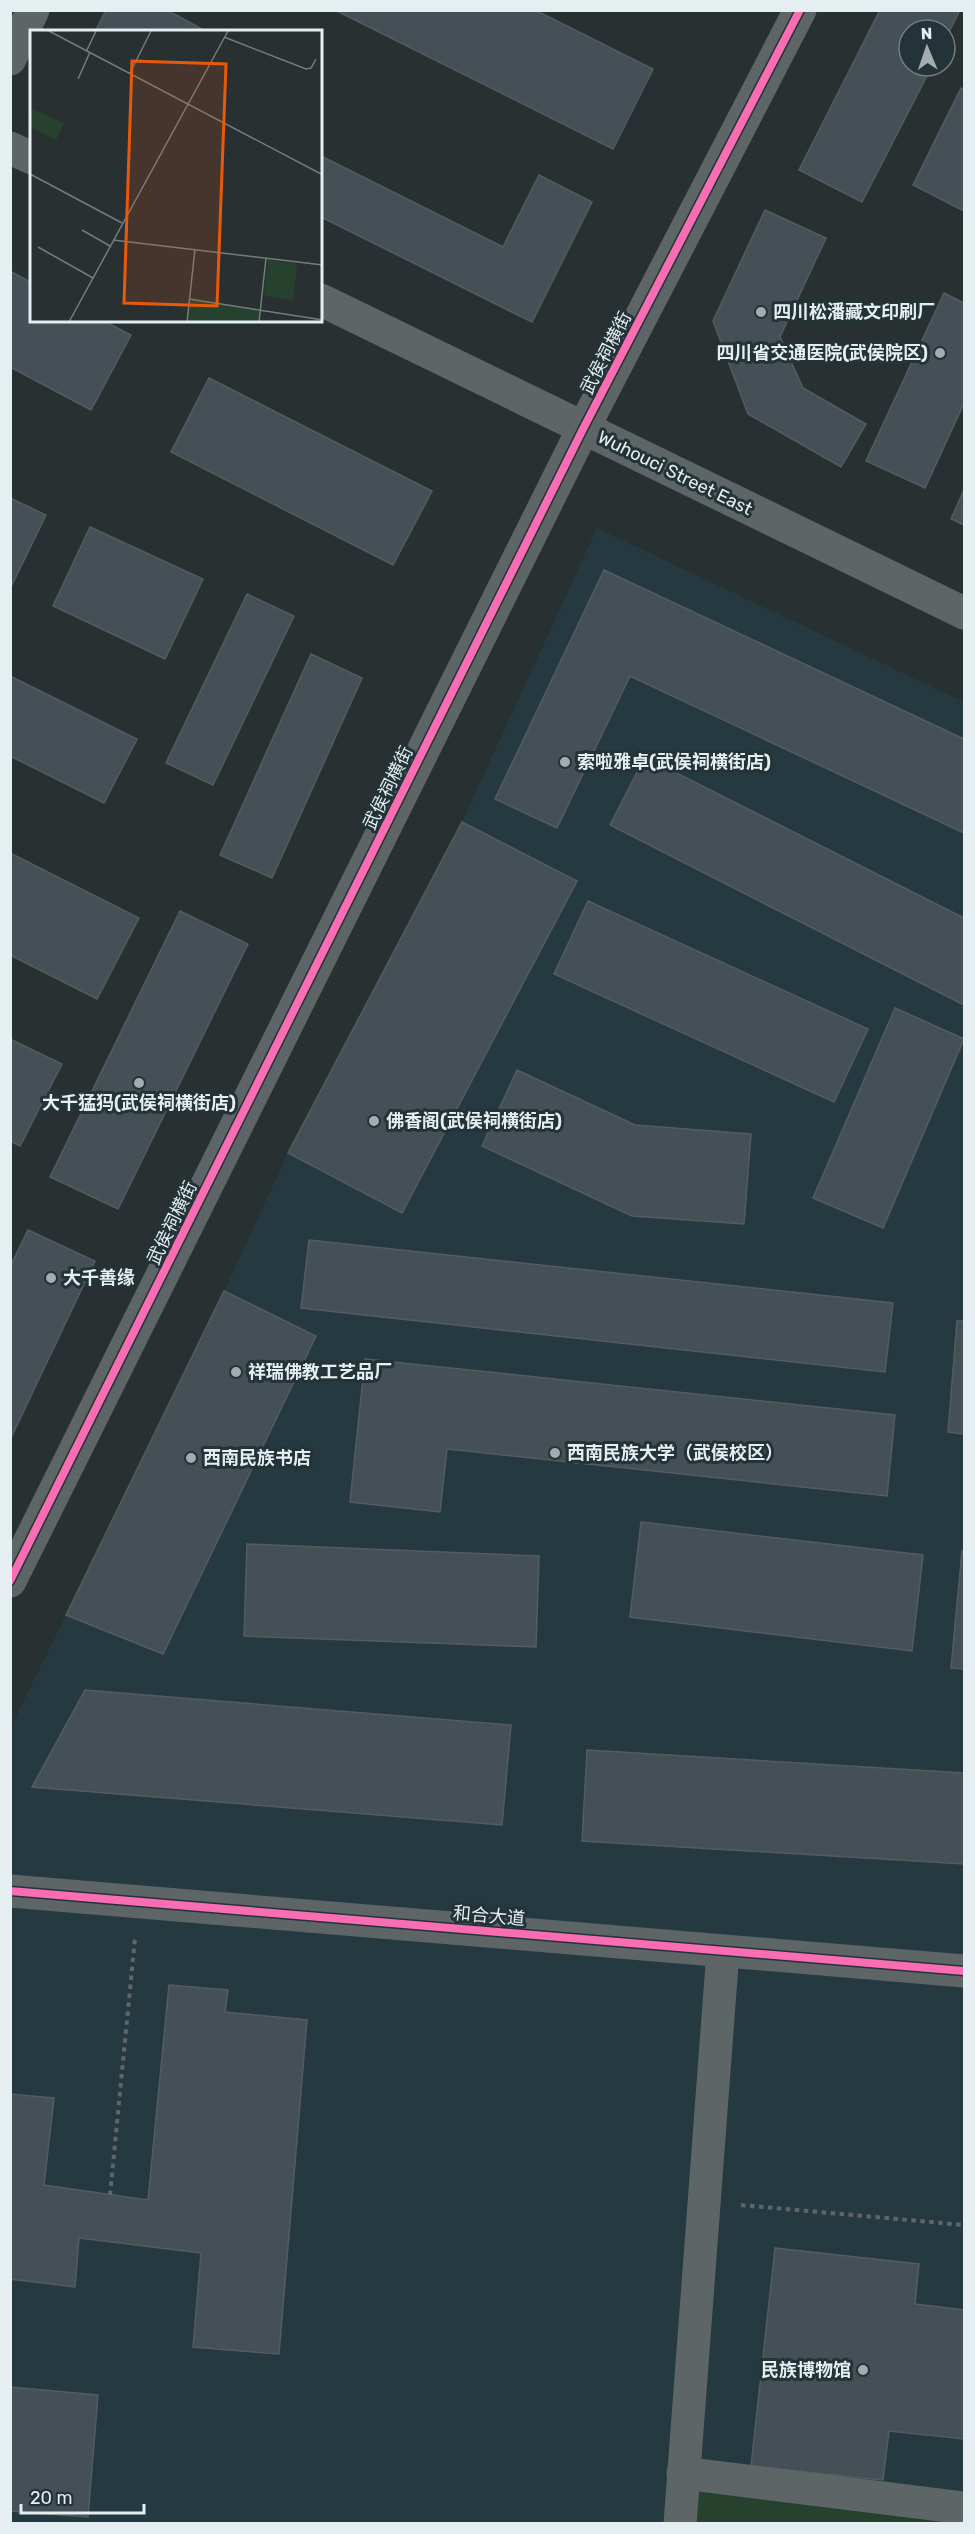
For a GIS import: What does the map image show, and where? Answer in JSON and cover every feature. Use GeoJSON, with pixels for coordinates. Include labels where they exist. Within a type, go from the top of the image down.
{"type":"FeatureCollection","features":[{"type":"Feature","properties":{"kind":"street"},"geometry":{"type":"LineString","coordinates":[[10,59],[33,10]]}},
{"type":"Feature","properties":{"kind":"street","name":"武侯祠横街"},"geometry":{"type":"LineString","coordinates":[[10,1581],[584,429],[800,10]]}},
{"type":"Feature","properties":{"kind":"street"},"geometry":{"type":"LineString","coordinates":[[10,148],[30,157]]}},
{"type":"Feature","properties":{"kind":"street","name":"Wuhouci Street East"},"geometry":{"type":"LineString","coordinates":[[322,300],[964,613]]}},
{"type":"Feature","properties":{"kind":"street","name":"和合大道"},"geometry":{"type":"LineString","coordinates":[[10,1891],[964,1971]]}},
{"type":"Feature","properties":{"kind":"street"},"geometry":{"type":"LineString","coordinates":[[680,2523],[723,1951]]}},
{"type":"Feature","properties":{"kind":"street"},"geometry":{"type":"LineString","coordinates":[[683,2473],[964,2508]]}},
{"type":"Feature","properties":{"kind":"path"},"geometry":{"type":"LineString","coordinates":[[110,2195],[138,1902]]}},
{"type":"Feature","properties":{"kind":"path"},"geometry":{"type":"LineString","coordinates":[[704,2202],[964,2225]]}},
{"type":"Feature","properties":{"kind":"shaded area","name":"西南民族大学（武侯校区）"},"geometry":{"type":"Polygon","coordinates":[[[597,528],[964,702],[964,2523],[11,2523],[10,1729],[224,1291],[288,1153],[462,822],[597,528]]]}},
{"type":"Feature","properties":{"kind":"green space"},"geometry":{"type":"Polygon","coordinates":[[[683,2473],[964,2523],[679,2524],[683,2473]]]}},
{"type":"Feature","properties":{"kind":"building"},"geometry":{"type":"Polygon","coordinates":[[[106,10],[167,10],[203,30],[96,30],[106,10]]]}},
{"type":"Feature","properties":{"kind":"building"},"geometry":{"type":"Polygon","coordinates":[[[335,10],[535,10],[653,69],[613,149],[335,10]]]}},
{"type":"Feature","properties":{"kind":"building"},"geometry":{"type":"Polygon","coordinates":[[[880,10],[960,10],[956,18],[897,18],[897,78],[926,78],[862,202],[799,170],[880,10]]]}},
{"type":"Feature","properties":{"kind":"building"},"geometry":{"type":"Polygon","coordinates":[[[961,88],[964,90],[964,211],[913,185],[961,88]]]}},
{"type":"Feature","properties":{"kind":"building"},"geometry":{"type":"Polygon","coordinates":[[[322,156],[503,247],[539,175],[592,202],[532,322],[322,217],[322,156]]]}},
{"type":"Feature","properties":{"kind":"building"},"geometry":{"type":"Polygon","coordinates":[[[765,210],[826,238],[780,337],[803,388],[866,424],[841,467],[748,414],[713,321],[765,210]]]}},
{"type":"Feature","properties":{"kind":"building"},"geometry":{"type":"Polygon","coordinates":[[[10,271],[30,282],[30,322],[106,322],[131,335],[91,410],[10,367],[10,271]]]}},
{"type":"Feature","properties":{"kind":"building","name":"四川省交通医院(武侯院区)"},"geometry":{"type":"Polygon","coordinates":[[[944,293],[964,303],[964,403],[925,488],[866,461],[944,293]]]}},
{"type":"Feature","properties":{"kind":"building"},"geometry":{"type":"Polygon","coordinates":[[[209,378],[432,491],[393,565],[171,452],[209,378]]]}},
{"type":"Feature","properties":{"kind":"building"},"geometry":{"type":"Polygon","coordinates":[[[964,490],[964,525],[951,519],[964,490]]]}},
{"type":"Feature","properties":{"kind":"building"},"geometry":{"type":"Polygon","coordinates":[[[10,498],[46,515],[11,587],[10,586],[10,498]]]}},
{"type":"Feature","properties":{"kind":"building"},"geometry":{"type":"Polygon","coordinates":[[[90,527],[203,579],[165,659],[53,606],[90,527]]]}},
{"type":"Feature","properties":{"kind":"building"},"geometry":{"type":"Polygon","coordinates":[[[604,570],[964,739],[964,833],[630,676],[557,828],[495,799],[604,570]]]}},
{"type":"Feature","properties":{"kind":"building"},"geometry":{"type":"Polygon","coordinates":[[[247,594],[294,616],[213,785],[166,763],[247,594]]]}},
{"type":"Feature","properties":{"kind":"building"},"geometry":{"type":"Polygon","coordinates":[[[311,654],[362,678],[272,878],[220,855],[311,654]]]}},
{"type":"Feature","properties":{"kind":"building"},"geometry":{"type":"Polygon","coordinates":[[[10,676],[137,739],[104,803],[10,756],[10,676]]]}},
{"type":"Feature","properties":{"kind":"building"},"geometry":{"type":"Polygon","coordinates":[[[645,757],[964,918],[964,1005],[610,825],[645,757]]]}},
{"type":"Feature","properties":{"kind":"building"},"geometry":{"type":"Polygon","coordinates":[[[462,822],[577,881],[402,1213],[288,1153],[462,822]]]}},
{"type":"Feature","properties":{"kind":"building"},"geometry":{"type":"Polygon","coordinates":[[[10,853],[139,918],[97,999],[10,955],[10,853]]]}},
{"type":"Feature","properties":{"kind":"building"},"geometry":{"type":"Polygon","coordinates":[[[588,901],[868,1029],[834,1102],[554,974],[588,901]]]}},
{"type":"Feature","properties":{"kind":"building"},"geometry":{"type":"Polygon","coordinates":[[[180,911],[248,944],[118,1209],[50,1177],[180,911]]]}},
{"type":"Feature","properties":{"kind":"building"},"geometry":{"type":"Polygon","coordinates":[[[895,1008],[964,1039],[883,1228],[813,1198],[895,1008]]]}},
{"type":"Feature","properties":{"kind":"building"},"geometry":{"type":"Polygon","coordinates":[[[10,1039],[62,1064],[20,1146],[10,1141],[10,1039]]]}},
{"type":"Feature","properties":{"kind":"building"},"geometry":{"type":"Polygon","coordinates":[[[517,1070],[635,1125],[751,1134],[744,1224],[632,1216],[482,1146],[517,1070]]]}},
{"type":"Feature","properties":{"kind":"building"},"geometry":{"type":"Polygon","coordinates":[[[28,1230],[95,1261],[10,1440],[10,1267],[28,1230]]]}},
{"type":"Feature","properties":{"kind":"building"},"geometry":{"type":"Polygon","coordinates":[[[309,1240],[893,1303],[885,1372],[301,1308],[309,1240]]]}},
{"type":"Feature","properties":{"kind":"building"},"geometry":{"type":"Polygon","coordinates":[[[224,1291],[316,1336],[163,1654],[66,1615],[224,1291]]]}},
{"type":"Feature","properties":{"kind":"building"},"geometry":{"type":"Polygon","coordinates":[[[957,1321],[964,1321],[964,1434],[948,1432],[957,1321]]]}},
{"type":"Feature","properties":{"kind":"building"},"geometry":{"type":"Polygon","coordinates":[[[365,1359],[895,1415],[887,1496],[447,1449],[440,1512],[350,1502],[365,1359]]]}},
{"type":"Feature","properties":{"kind":"building"},"geometry":{"type":"Polygon","coordinates":[[[641,1522],[923,1555],[912,1651],[630,1617],[641,1522]]]}},
{"type":"Feature","properties":{"kind":"building"},"geometry":{"type":"Polygon","coordinates":[[[247,1544],[539,1556],[536,1647],[244,1636],[247,1544]]]}},
{"type":"Feature","properties":{"kind":"building"},"geometry":{"type":"Polygon","coordinates":[[[962,1551],[964,1552],[964,1669],[951,1668],[962,1551]]]}},
{"type":"Feature","properties":{"kind":"building"},"geometry":{"type":"Polygon","coordinates":[[[85,1690],[511,1725],[502,1825],[32,1787],[85,1690]]]}},
{"type":"Feature","properties":{"kind":"building"},"geometry":{"type":"Polygon","coordinates":[[[587,1750],[964,1773],[964,1864],[582,1841],[587,1750]]]}},
{"type":"Feature","properties":{"kind":"building"},"geometry":{"type":"Polygon","coordinates":[[[169,1985],[228,1990],[225,2012],[307,2020],[279,2354],[193,2347],[201,2253],[79,2238],[75,2287],[10,2279],[10,2094],[54,2098],[44,2185],[148,2200],[169,1985]]]}},
{"type":"Feature","properties":{"kind":"building","name":"民族博物馆"},"geometry":{"type":"Polygon","coordinates":[[[775,2248],[919,2264],[915,2304],[964,2310],[964,2439],[889,2431],[883,2480],[751,2466],[775,2248]]]}},
{"type":"Feature","properties":{"kind":"building"},"geometry":{"type":"Polygon","coordinates":[[[10,2387],[98,2395],[88,2517],[10,2511],[10,2387]]]}},
{"type":"Feature","properties":{"kind":"cycle path"},"geometry":{"type":"LineString","coordinates":[[10,1581],[583,429],[800,10]]}},
{"type":"Feature","properties":{"kind":"cycle path"},"geometry":{"type":"LineString","coordinates":[[10,1891],[964,1971]]}},
{"type":"Feature","properties":{"kind":"place","name":"四川松潘藏文印刷厂"},"geometry":{"type":"Point","coordinates":[761,312]}},
{"type":"Feature","properties":{"kind":"place","name":"四川省交通医院(武侯院区)"},"geometry":{"type":"Point","coordinates":[940,353]}},
{"type":"Feature","properties":{"kind":"place","name":"索啦雅卓(武侯祠横街店)"},"geometry":{"type":"Point","coordinates":[565,762]}},
{"type":"Feature","properties":{"kind":"place","name":"大千猛犸(武侯祠横街店)"},"geometry":{"type":"Point","coordinates":[139,1083]}},
{"type":"Feature","properties":{"kind":"place","name":"佛香阁(武侯祠横街店)"},"geometry":{"type":"Point","coordinates":[374,1121]}},
{"type":"Feature","properties":{"kind":"place","name":"大千善缘"},"geometry":{"type":"Point","coordinates":[51,1278]}},
{"type":"Feature","properties":{"kind":"place","name":"祥瑞佛教工艺品厂"},"geometry":{"type":"Point","coordinates":[236,1372]}},
{"type":"Feature","properties":{"kind":"place","name":"西南民族大学（武侯校区）"},"geometry":{"type":"Point","coordinates":[555,1453]}},
{"type":"Feature","properties":{"kind":"place","name":"西南民族书店"},"geometry":{"type":"Point","coordinates":[191,1458]}},
{"type":"Feature","properties":{"kind":"place","name":"民族博物馆"},"geometry":{"type":"Point","coordinates":[863,2370]}}]}
